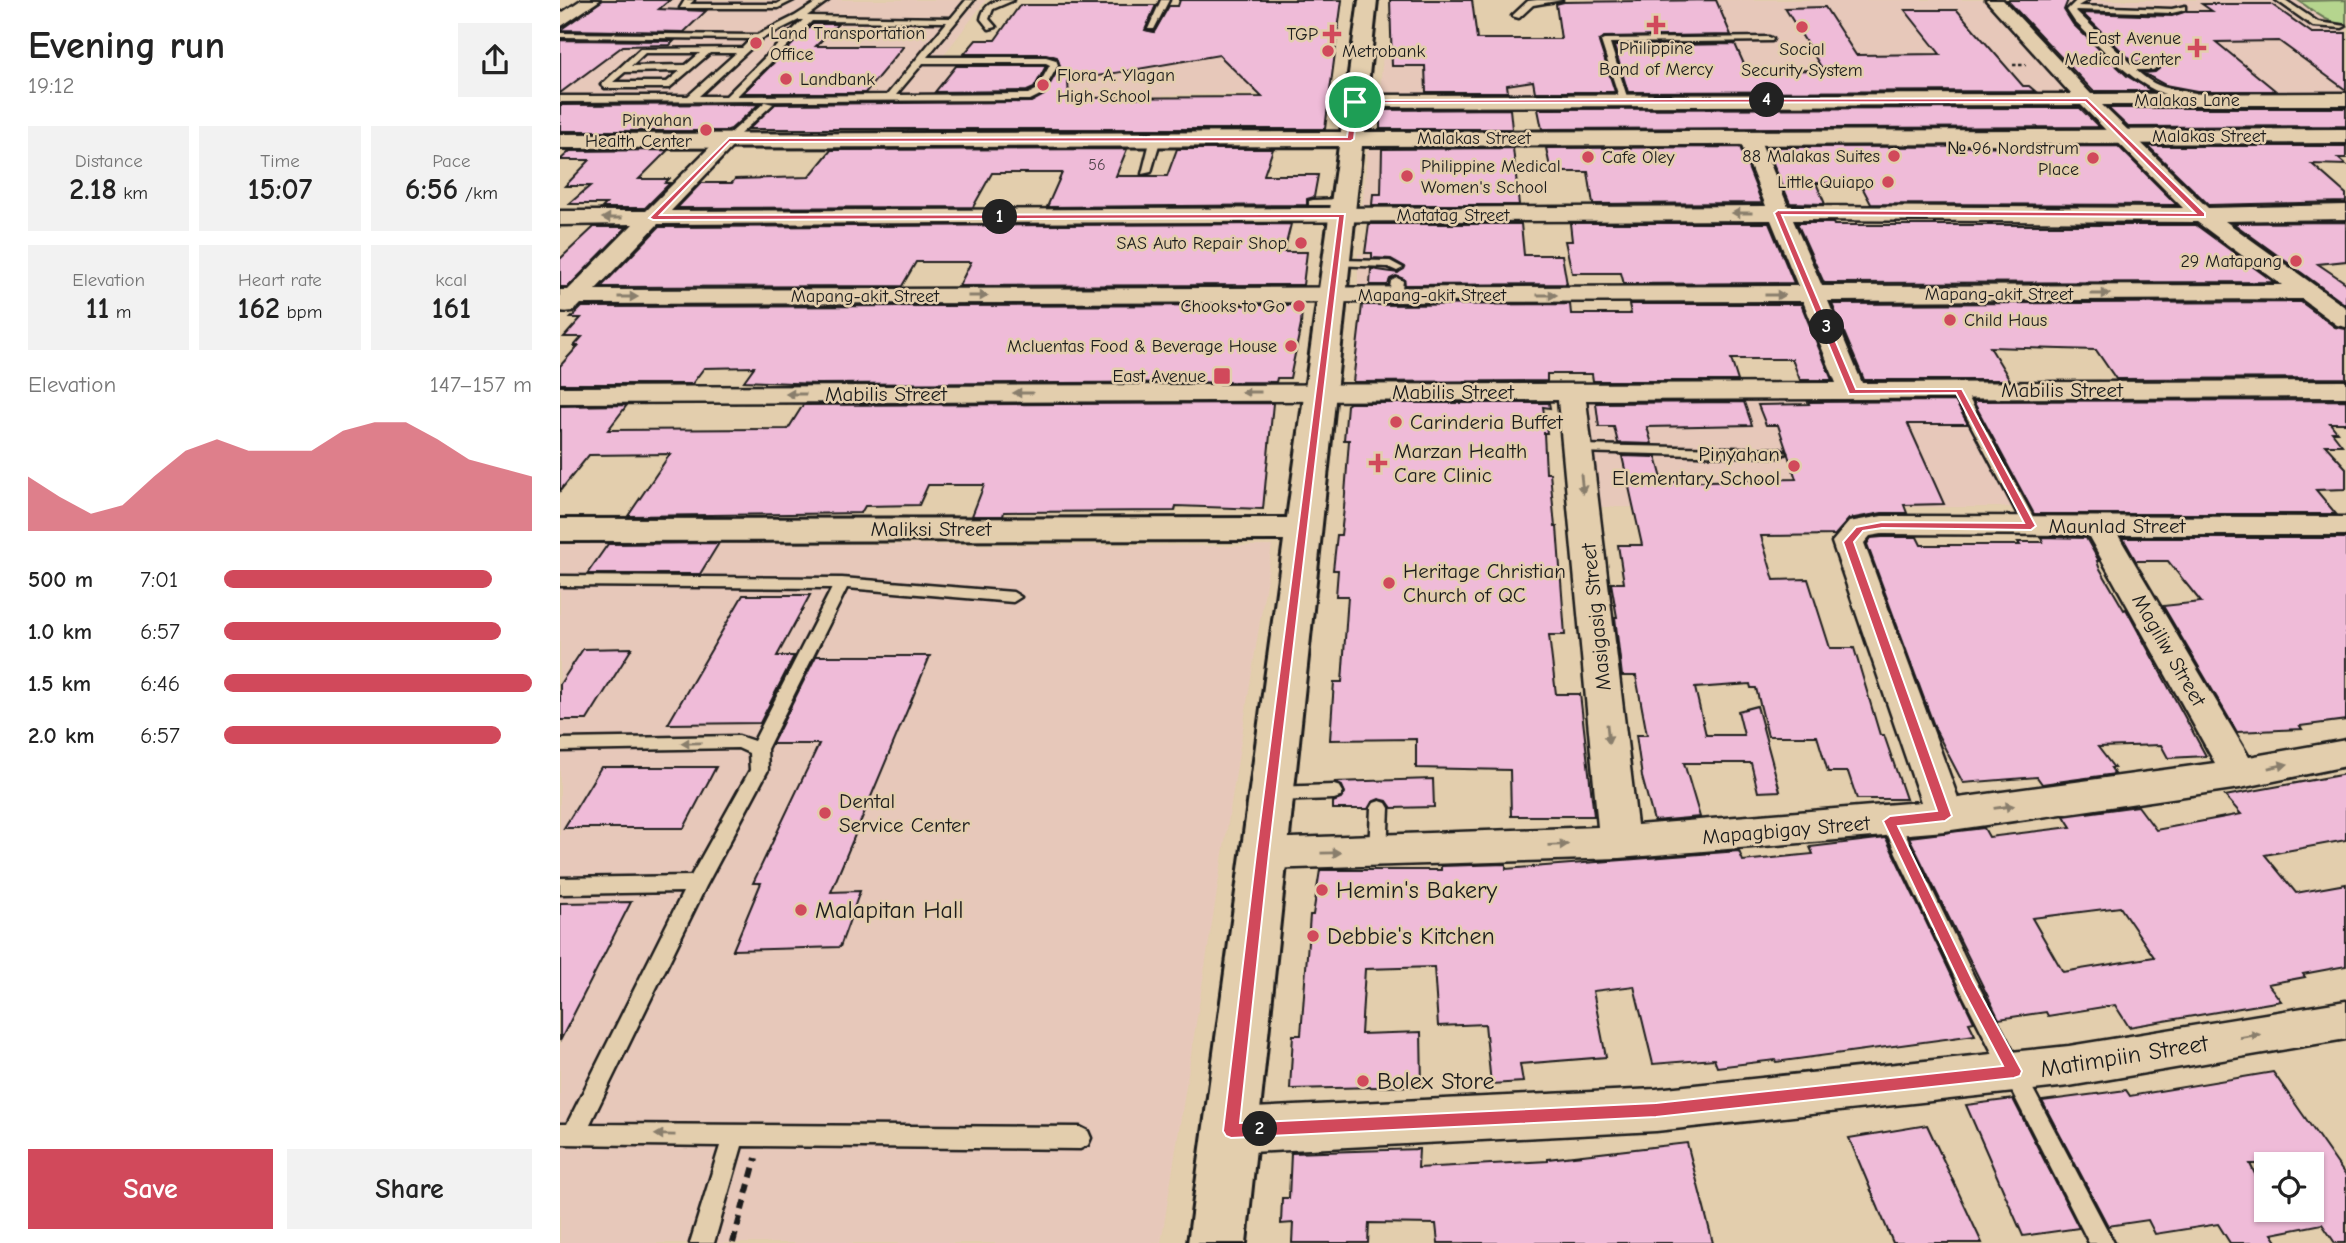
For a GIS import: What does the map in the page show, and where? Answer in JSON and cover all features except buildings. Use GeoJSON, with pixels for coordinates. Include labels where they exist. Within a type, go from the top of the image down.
{"type":"FeatureCollection","features":[{"type":"Feature","properties":{"kind":"street"},"geometry":{"type":"LineString","coordinates":[[560,22],[592,0]]}},
{"type":"Feature","properties":{"kind":"street"},"geometry":{"type":"LineString","coordinates":[[1217,1243],[1262,854],[1334,279],[1320,209],[1351,139],[1368,0]]}},
{"type":"Feature","properties":{"kind":"street"},"geometry":{"type":"LineString","coordinates":[[1994,0],[2121,137],[2202,215],[2346,320]]}},
{"type":"Feature","properties":{"kind":"street","name":"Malakas Lane"},"geometry":{"type":"LineString","coordinates":[[1355,102],[2346,97]]}},
{"type":"Feature","properties":{"kind":"street"},"geometry":{"type":"LineString","coordinates":[[1748,136],[1853,392]]}},
{"type":"Feature","properties":{"kind":"street","name":"Malakas Street"},"geometry":{"type":"LineString","coordinates":[[560,141],[2346,136]]}},
{"type":"Feature","properties":{"kind":"street"},"geometry":{"type":"LineString","coordinates":[[565,302],[729,140]]}},
{"type":"Feature","properties":{"kind":"street","name":"Matatag Street"},"geometry":{"type":"LineString","coordinates":[[560,218],[1320,209],[2202,215],[2346,212]]}},
{"type":"Feature","properties":{"kind":"street","name":"Mapang-akit Street"},"geometry":{"type":"LineString","coordinates":[[565,302],[1334,279],[1814,295],[2305,292]]}},
{"type":"Feature","properties":{"kind":"street","name":"Mabilis Street"},"geometry":{"type":"LineString","coordinates":[[560,395],[2346,389]]}},
{"type":"Feature","properties":{"kind":"street","name":"Masigasig Street"},"geometry":{"type":"LineString","coordinates":[[1571,391],[1619,843]]}},
{"type":"Feature","properties":{"kind":"street","name":"Maunlad Street"},"geometry":{"type":"LineString","coordinates":[[1945,816],[1848,542],[1860,529],[1882,525],[2346,526]]}},
{"type":"Feature","properties":{"kind":"street","name":"Magiliw Street"},"geometry":{"type":"LineString","coordinates":[[2098,526],[2240,774]]}},
{"type":"Feature","properties":{"kind":"street","name":"Maliksi Street"},"geometry":{"type":"LineString","coordinates":[[560,530],[1302,529]]}},
{"type":"Feature","properties":{"kind":"street","name":"Mapagbigay Street"},"geometry":{"type":"LineString","coordinates":[[1262,854],[1619,843],[1945,816],[2240,774],[2346,753]]}},
{"type":"Feature","properties":{"kind":"street","name":"Matimpiin Street"},"geometry":{"type":"LineString","coordinates":[[1231,1131],[1656,1110],[2069,1066],[2346,1020]]}},
{"type":"Feature","properties":{"kind":"lane"},"geometry":{"type":"LineString","coordinates":[[690,0],[683,6],[778,6],[790,0]]}},
{"type":"Feature","properties":{"kind":"lane"},"geometry":{"type":"LineString","coordinates":[[689,100],[758,37],[798,19],[825,0]]}},
{"type":"Feature","properties":{"kind":"lane"},"geometry":{"type":"LineString","coordinates":[[890,97],[970,0]]}},
{"type":"Feature","properties":{"kind":"lane"},"geometry":{"type":"LineString","coordinates":[[992,27],[985,19],[987,10],[993,4],[1010,0]]}},
{"type":"Feature","properties":{"kind":"lane"},"geometry":{"type":"LineString","coordinates":[[1151,27],[1165,0]]}},
{"type":"Feature","properties":{"kind":"lane"},"geometry":{"type":"LineString","coordinates":[[1516,16],[1531,4],[1558,0]]}},
{"type":"Feature","properties":{"kind":"lane"},"geometry":{"type":"LineString","coordinates":[[2084,0],[2076,3],[2071,10],[2078,20],[2149,86],[2178,94],[2346,97]]}},
{"type":"Feature","properties":{"kind":"lane"},"geometry":{"type":"LineString","coordinates":[[2280,0],[2316,24],[2342,26]]}},
{"type":"Feature","properties":{"kind":"lane"},"geometry":{"type":"LineString","coordinates":[[2073,8],[2172,11],[2182,8]]}},
{"type":"Feature","properties":{"kind":"lane"},"geometry":{"type":"LineString","coordinates":[[729,99],[810,18]]}},
{"type":"Feature","properties":{"kind":"lane"},"geometry":{"type":"LineString","coordinates":[[798,19],[952,20]]}},
{"type":"Feature","properties":{"kind":"lane"},"geometry":{"type":"LineString","coordinates":[[560,34],[758,37]]}},
{"type":"Feature","properties":{"kind":"lane"},"geometry":{"type":"LineString","coordinates":[[1624,99],[1605,41],[1769,39]]}},
{"type":"Feature","properties":{"kind":"lane"},"geometry":{"type":"LineString","coordinates":[[708,50],[669,85],[605,85],[643,51],[681,50],[708,50],[742,50]]}},
{"type":"Feature","properties":{"kind":"lane"},"geometry":{"type":"LineString","coordinates":[[637,86],[681,50]]}},
{"type":"Feature","properties":{"kind":"lane"},"geometry":{"type":"LineString","coordinates":[[560,99],[1030,97],[1040,92],[1055,65],[1046,60],[918,60]]}},
{"type":"Feature","properties":{"kind":"lane"},"geometry":{"type":"LineString","coordinates":[[2127,67],[2153,67]]}},
{"type":"Feature","properties":{"kind":"lane"},"geometry":{"type":"LineString","coordinates":[[622,69],[688,68]]}},
{"type":"Feature","properties":{"kind":"lane"},"geometry":{"type":"LineString","coordinates":[[750,92],[811,91]]}},
{"type":"Feature","properties":{"kind":"lane"},"geometry":{"type":"LineString","coordinates":[[729,140],[768,104]]}},
{"type":"Feature","properties":{"kind":"lane"},"geometry":{"type":"LineString","coordinates":[[1146,172],[1156,138]]}},
{"type":"Feature","properties":{"kind":"lane"},"geometry":{"type":"LineString","coordinates":[[1959,391],[2031,526]]}},
{"type":"Feature","properties":{"kind":"lane"},"geometry":{"type":"LineString","coordinates":[[1578,449],[1779,453]]}},
{"type":"Feature","properties":{"kind":"lane"},"geometry":{"type":"LineString","coordinates":[[560,582],[842,583],[1013,597]]}},
{"type":"Feature","properties":{"kind":"lane"},"geometry":{"type":"LineString","coordinates":[[842,583],[758,748],[759,770],[567,1134],[1080,1138]]}},
{"type":"Feature","properties":{"kind":"lane"},"geometry":{"type":"LineString","coordinates":[[560,745],[739,742],[758,748]]}},
{"type":"Feature","properties":{"kind":"lane"},"geometry":{"type":"LineString","coordinates":[[1270,794],[1334,792]]}},
{"type":"Feature","properties":{"kind":"lane"},"geometry":{"type":"LineString","coordinates":[[1378,852],[1380,808]]}},
{"type":"Feature","properties":{"kind":"lane"},"geometry":{"type":"LineString","coordinates":[[1890,821],[1968,985],[2102,1243]]}},
{"type":"Feature","properties":{"kind":"lane"},"geometry":{"type":"LineString","coordinates":[[560,886],[697,884]]}},
{"type":"Feature","properties":{"kind":"lane"},"geometry":{"type":"LineString","coordinates":[[702,1243],[734,1136]]}},
{"type":"Feature","properties":{"kind":"path"},"geometry":{"type":"LineString","coordinates":[[733,1243],[763,1134]]}},
{"type":"Feature","properties":{"kind":"shaded area"},"geometry":{"type":"Polygon","coordinates":[[[601,0],[986,0],[943,56],[1053,57],[1064,38],[1163,37],[1170,6],[1308,5],[1288,94],[1163,95],[1150,133],[885,133],[911,96],[560,95],[560,27],[601,0]]]}},
{"type":"Feature","properties":{"kind":"shaded area","name":"Social Security System"},"geometry":{"type":"Polygon","coordinates":[[[1590,0],[1983,0],[2071,96],[1379,100],[1383,55],[1603,53],[1590,0]]]}},
{"type":"Feature","properties":{"kind":"shaded area","name":"East Avenue Medical Center"},"geometry":{"type":"Polygon","coordinates":[[[2004,0],[2346,0],[2346,97],[2093,98],[2004,0]]]}},
{"type":"Feature","properties":{"kind":"shaded area","name":"Philippine Medical Women's School"},"geometry":{"type":"Polygon","coordinates":[[[1368,144],[1449,144],[1449,209],[1362,209],[1368,144]]]}},
{"type":"Feature","properties":{"kind":"shaded area"},"geometry":{"type":"Polygon","coordinates":[[[1358,254],[1432,254],[1432,288],[1358,287],[1358,254]]]}},
{"type":"Feature","properties":{"kind":"shaded area","name":"Pinyahan Elementary School"},"geometry":{"type":"Polygon","coordinates":[[[1959,398],[2016,507],[1598,507],[1584,400],[1959,398]]]}},
{"type":"Feature","properties":{"kind":"shaded area"},"geometry":{"type":"Polygon","coordinates":[[[560,543],[1272,546],[1161,1243],[560,1243],[560,543]]]}},
{"type":"Feature","properties":{"kind":"green space"},"geometry":{"type":"Polygon","coordinates":[[[2346,0],[2346,24],[2327,19],[2299,1],[2346,0]]]}},
{"type":"Feature","properties":{"kind":"place","name":"Philippine Band of Mercy"},"geometry":{"type":"Point","coordinates":[1656,25]}},
{"type":"Feature","properties":{"kind":"place","name":"Social Security System"},"geometry":{"type":"Point","coordinates":[1802,27]}},
{"type":"Feature","properties":{"kind":"place","name":"TGP"},"geometry":{"type":"Point","coordinates":[1332,34]}},
{"type":"Feature","properties":{"kind":"place","name":"Land Transportation Office"},"geometry":{"type":"Point","coordinates":[756,43]}},
{"type":"Feature","properties":{"kind":"place","name":"East Avenue Medical Center"},"geometry":{"type":"Point","coordinates":[2197,48]}},
{"type":"Feature","properties":{"kind":"place","name":"Metrobank"},"geometry":{"type":"Point","coordinates":[1328,51]}},
{"type":"Feature","properties":{"kind":"place","name":"Landbank"},"geometry":{"type":"Point","coordinates":[786,79]}},
{"type":"Feature","properties":{"kind":"place","name":"Flora A. Ylagan High School"},"geometry":{"type":"Point","coordinates":[1043,85]}},
{"type":"Feature","properties":{"kind":"place","name":"Pinyahan Health Center"},"geometry":{"type":"Point","coordinates":[706,130]}},
{"type":"Feature","properties":{"kind":"place","name":"88 Malakas Suites"},"geometry":{"type":"Point","coordinates":[1894,156]}},
{"type":"Feature","properties":{"kind":"place","name":"Cafe Oley"},"geometry":{"type":"Point","coordinates":[1588,157]}},
{"type":"Feature","properties":{"kind":"place","name":"№ 96 Nordstrum Place"},"geometry":{"type":"Point","coordinates":[2093,158]}},
{"type":"Feature","properties":{"kind":"place","name":"Philippine Medical Women's School"},"geometry":{"type":"Point","coordinates":[1407,176]}},
{"type":"Feature","properties":{"kind":"place","name":"Little Quiapo"},"geometry":{"type":"Point","coordinates":[1888,182]}},
{"type":"Feature","properties":{"kind":"place","name":"SAS Auto Repair Shop"},"geometry":{"type":"Point","coordinates":[1301,243]}},
{"type":"Feature","properties":{"kind":"place","name":"29 Matapang"},"geometry":{"type":"Point","coordinates":[2296,261]}},
{"type":"Feature","properties":{"kind":"place","name":"Chooks to Go"},"geometry":{"type":"Point","coordinates":[1299,306]}},
{"type":"Feature","properties":{"kind":"place","name":"Child Haus"},"geometry":{"type":"Point","coordinates":[1950,320]}},
{"type":"Feature","properties":{"kind":"place","name":"Mcluentas Food & Beverage House"},"geometry":{"type":"Point","coordinates":[1291,346]}},
{"type":"Feature","properties":{"kind":"place","name":"East Avenue"},"geometry":{"type":"Point","coordinates":[1222,376]}},
{"type":"Feature","properties":{"kind":"place","name":"Carinderia Buffet"},"geometry":{"type":"Point","coordinates":[1396,422]}},
{"type":"Feature","properties":{"kind":"place","name":"Marzan Health Care Clinic"},"geometry":{"type":"Point","coordinates":[1378,463]}},
{"type":"Feature","properties":{"kind":"place","name":"Pinyahan Elementary School"},"geometry":{"type":"Point","coordinates":[1794,466]}},
{"type":"Feature","properties":{"kind":"place","name":"Heritage Christian Church of QC"},"geometry":{"type":"Point","coordinates":[1389,583]}},
{"type":"Feature","properties":{"kind":"place","name":"Dental Service Center"},"geometry":{"type":"Point","coordinates":[825,813]}},
{"type":"Feature","properties":{"kind":"place","name":"Hemin's Bakery"},"geometry":{"type":"Point","coordinates":[1322,890]}},
{"type":"Feature","properties":{"kind":"place","name":"Malapitan Hall"},"geometry":{"type":"Point","coordinates":[801,910]}},
{"type":"Feature","properties":{"kind":"place","name":"Debbie's Kitchen"},"geometry":{"type":"Point","coordinates":[1313,936]}},
{"type":"Feature","properties":{"kind":"place","name":"Bolex Store"},"geometry":{"type":"Point","coordinates":[1363,1081]}},
{"type":"Feature","properties":{"kind":"route"},"geometry":{"type":"LineString","coordinates":[[2087,100],[2121,137],[2202,215],[1778,213],[1853,392],[1959,391],[2031,526],[1882,525],[1860,529],[1848,542],[1945,816],[1890,821],[1968,985],[2014,1071],[1656,1110],[1231,1131],[1262,854],[1342,216],[653,218],[729,140],[1351,139],[1355,102],[2087,100]]}}]}
